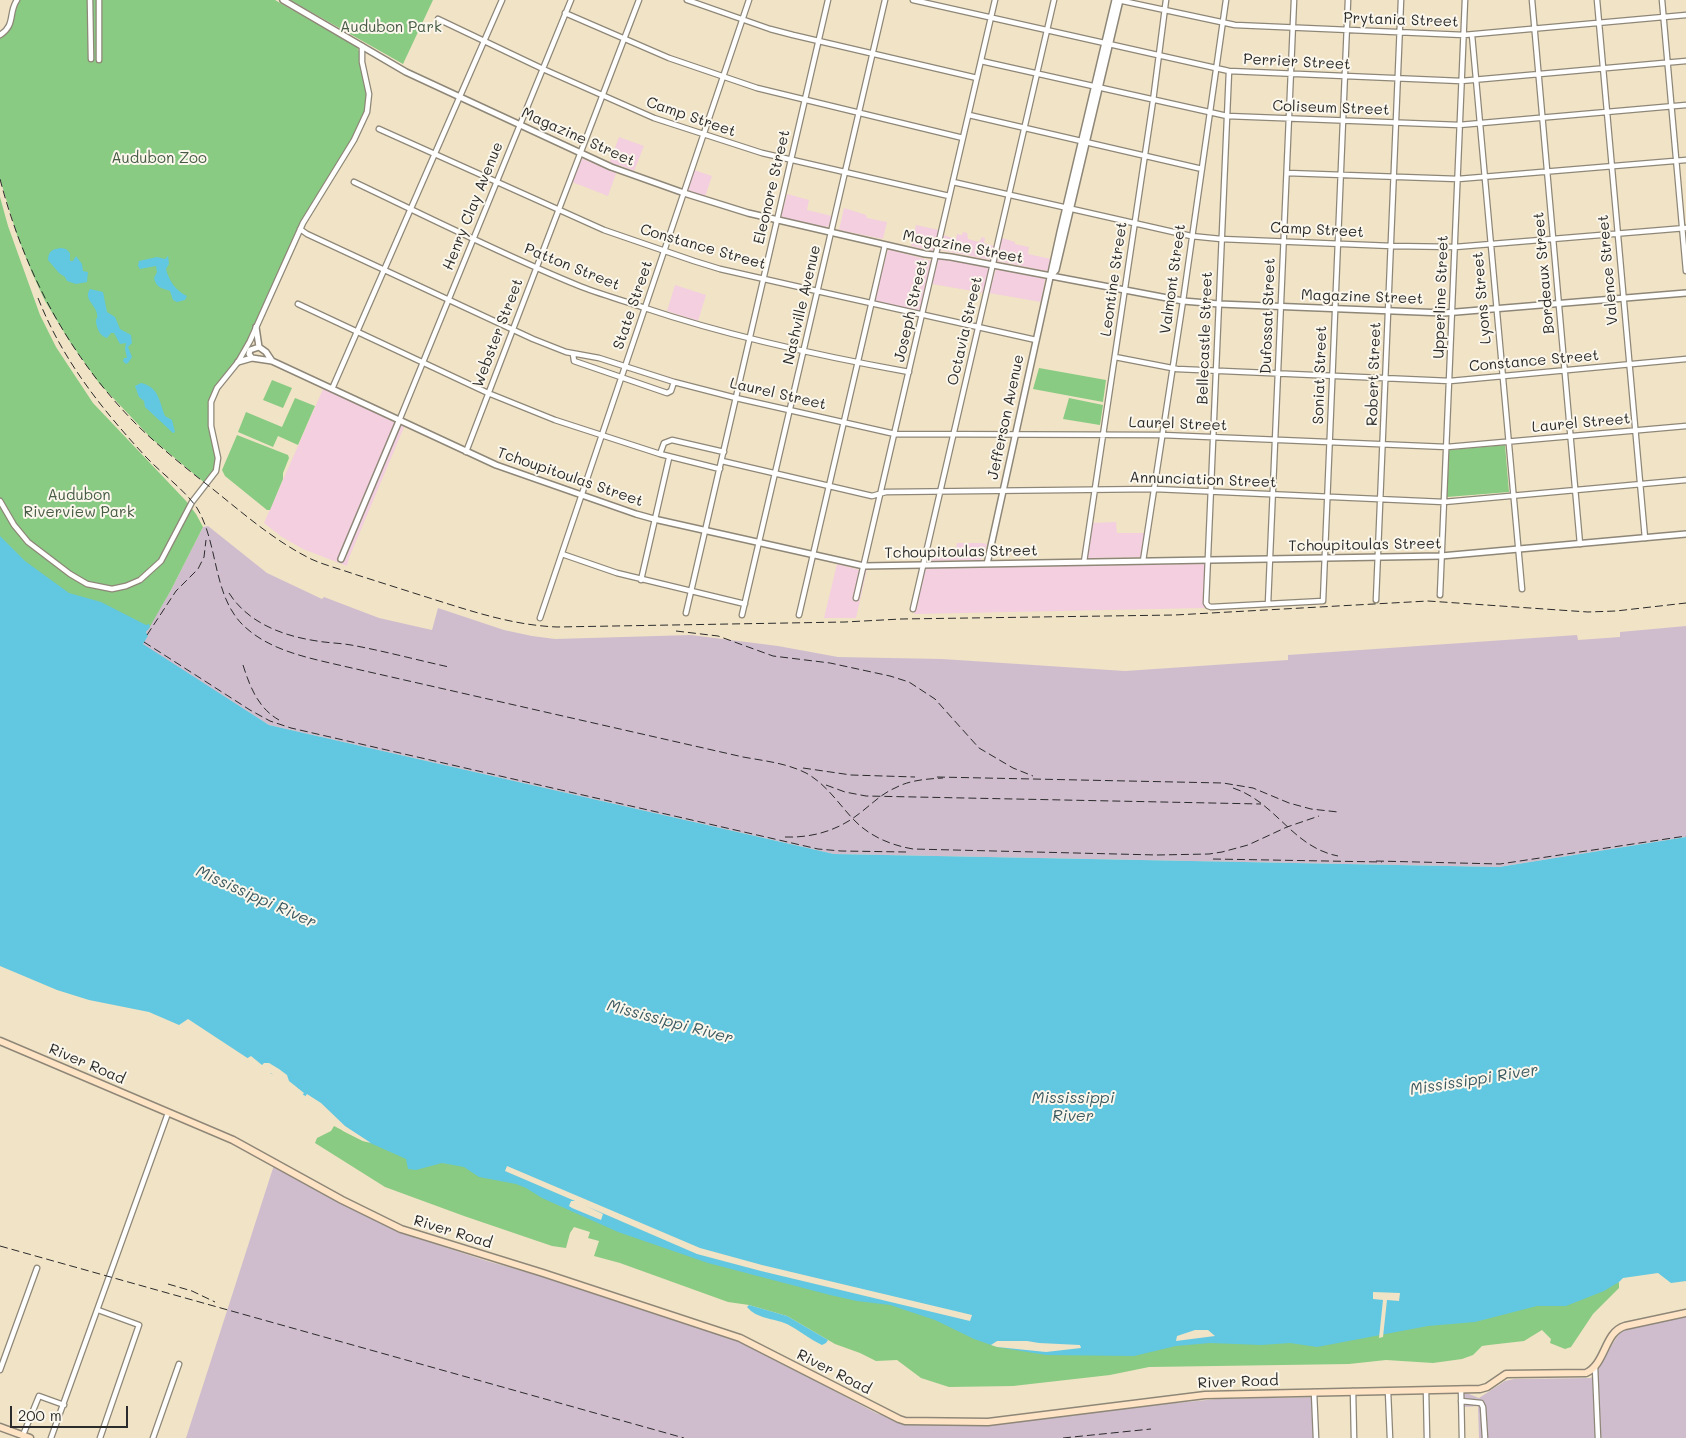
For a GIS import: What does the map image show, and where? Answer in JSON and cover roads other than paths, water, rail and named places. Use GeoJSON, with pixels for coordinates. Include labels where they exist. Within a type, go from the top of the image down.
{"type":"FeatureCollection","features":[{"type":"Feature","properties":{"kind":"main road","name":"River Road"},"geometry":{"type":"LineString","coordinates":[[0,1041],[233,1140],[342,1200],[401,1229],[543,1273],[740,1338],[905,1421],[988,1422],[1175,1397],[1205,1395],[1461,1390],[1487,1387],[1506,1374],[1577,1374],[1586,1373],[1595,1367]]}},
{"type":"Feature","properties":{"kind":"main road"},"geometry":{"type":"LineString","coordinates":[[1595,1367],[1617,1329],[1686,1313]]}},
{"type":"Feature","properties":{"kind":"main road"},"geometry":{"type":"LineString","coordinates":[[0,1427],[27,1437]]}},
{"type":"Feature","properties":{"kind":"street"},"geometry":{"type":"LineString","coordinates":[[0,35],[10,26],[13,5],[17,0]]}},
{"type":"Feature","properties":{"kind":"street"},"geometry":{"type":"LineString","coordinates":[[90,0],[90,59]]}},
{"type":"Feature","properties":{"kind":"street"},"geometry":{"type":"LineString","coordinates":[[99,0],[99,60]]}},
{"type":"Feature","properties":{"kind":"street","name":"Magazine Street"},"geometry":{"type":"LineString","coordinates":[[283,0],[406,72],[581,154],[635,176],[747,212],[936,256],[1183,301],[1219,304],[1452,313],[1686,293]]}},
{"type":"Feature","properties":{"kind":"street"},"geometry":{"type":"LineString","coordinates":[[332,389],[502,0]]}},
{"type":"Feature","properties":{"kind":"street","name":"Henry Clay Avenue"},"geometry":{"type":"LineString","coordinates":[[399,421],[571,0]]}},
{"type":"Feature","properties":{"kind":"street","name":"Webster Street"},"geometry":{"type":"LineString","coordinates":[[466,452],[639,0]]}},
{"type":"Feature","properties":{"kind":"street"},"geometry":{"type":"LineString","coordinates":[[687,0],[770,29],[977,78]]}},
{"type":"Feature","properties":{"kind":"street","name":"State Street"},"geometry":{"type":"LineString","coordinates":[[540,618],[749,0]]}},
{"type":"Feature","properties":{"kind":"street","name":"Eleonore Street"},"geometry":{"type":"LineString","coordinates":[[686,613],[828,0]]}},
{"type":"Feature","properties":{"kind":"street","name":"Nashville Avenue"},"geometry":{"type":"LineString","coordinates":[[742,615],[885,0]]}},
{"type":"Feature","properties":{"kind":"street","name":"Perrier Street"},"geometry":{"type":"LineString","coordinates":[[913,0],[1215,70],[1461,81],[1686,61]]}},
{"type":"Feature","properties":{"kind":"street"},"geometry":{"type":"LineString","coordinates":[[940,6],[942,0]]}},
{"type":"Feature","properties":{"kind":"street","name":"Joseph Street"},"geometry":{"type":"LineString","coordinates":[[856,598],[995,0]]}},
{"type":"Feature","properties":{"kind":"street","name":"Octavia Street"},"geometry":{"type":"LineString","coordinates":[[913,609],[1054,0]]}},
{"type":"Feature","properties":{"kind":"street","name":"Prytania Street"},"geometry":{"type":"LineString","coordinates":[[1118,0],[1222,24],[1464,35],[1686,15]]}},
{"type":"Feature","properties":{"kind":"street","name":"Jefferson Avenue"},"geometry":{"type":"LineString","coordinates":[[987,564],[1050,276],[1056,270],[1096,87],[1118,0]]}},
{"type":"Feature","properties":{"kind":"street","name":"Leontine Street"},"geometry":{"type":"LineString","coordinates":[[1084,562],[1153,101],[1166,0]]}},
{"type":"Feature","properties":{"kind":"street","name":"Valmont Street"},"geometry":{"type":"LineString","coordinates":[[1143,561],[1183,301],[1226,0]]}},
{"type":"Feature","properties":{"kind":"street","name":"Dufossat Street"},"geometry":{"type":"LineString","coordinates":[[1268,604],[1294,0]]}},
{"type":"Feature","properties":{"kind":"street","name":"Soniat Street"},"geometry":{"type":"LineString","coordinates":[[1268,604],[1324,601],[1324,558],[1348,0]]}},
{"type":"Feature","properties":{"kind":"street","name":"Robert Street"},"geometry":{"type":"LineString","coordinates":[[1376,600],[1402,0]]}},
{"type":"Feature","properties":{"kind":"street","name":"Upperline Street"},"geometry":{"type":"LineString","coordinates":[[1440,595],[1459,125],[1466,0]]}},
{"type":"Feature","properties":{"kind":"street","name":"Bordeaux Street"},"geometry":{"type":"LineString","coordinates":[[1532,0],[1580,544]]}},
{"type":"Feature","properties":{"kind":"street","name":"Valence Street"},"geometry":{"type":"LineString","coordinates":[[1597,0],[1645,538]]}},
{"type":"Feature","properties":{"kind":"street"},"geometry":{"type":"LineString","coordinates":[[1662,0],[1676,161],[1684,228],[1686,271]]}},
{"type":"Feature","properties":{"kind":"street"},"geometry":{"type":"LineString","coordinates":[[565,14],[624,40],[722,77],[805,101],[963,138]]}},
{"type":"Feature","properties":{"kind":"street","name":"Camp Street"},"geometry":{"type":"LineString","coordinates":[[438,19],[543,70],[654,118],[742,148],[950,196]]}},
{"type":"Feature","properties":{"kind":"street","name":"Lyons Street"},"geometry":{"type":"LineString","coordinates":[[1472,35],[1522,589]]}},
{"type":"Feature","properties":{"kind":"street"},"geometry":{"type":"LineString","coordinates":[[0,501],[14,525],[28,542],[70,574],[87,584],[112,589],[126,586],[140,580],[161,561],[192,502],[216,471],[218,458],[211,426],[211,402],[217,388],[238,362],[256,327],[300,229],[354,140],[367,112],[369,94],[362,62],[362,46]]}},
{"type":"Feature","properties":{"kind":"street","name":"Coliseum Street"},"geometry":{"type":"LineString","coordinates":[[981,61],[1210,114],[1227,116],[1459,125],[1686,105]]}},
{"type":"Feature","properties":{"kind":"street","name":"Bellecastle Street"},"geometry":{"type":"LineString","coordinates":[[1229,71],[1206,605],[1211,607],[1268,604]]}},
{"type":"Feature","properties":{"kind":"street"},"geometry":{"type":"LineString","coordinates":[[968,115],[1084,140],[1202,169]]}},
{"type":"Feature","properties":{"kind":"street","name":"Constance Street"},"geometry":{"type":"LineString","coordinates":[[379,128],[604,230],[720,269],[1036,340]]}},
{"type":"Feature","properties":{"kind":"street"},"geometry":{"type":"LineString","coordinates":[[1287,173],[1458,179],[1686,160]]}},
{"type":"Feature","properties":{"kind":"street","name":"Patton Street"},"geometry":{"type":"LineString","coordinates":[[354,182],[473,239],[578,286],[691,323],[804,351],[909,372]]}},
{"type":"Feature","properties":{"kind":"street","name":"Camp Street"},"geometry":{"type":"LineString","coordinates":[[953,182],[1191,236],[1222,239],[1455,247],[1684,228]]}},
{"type":"Feature","properties":{"kind":"street","name":"Laurel Street"},"geometry":{"type":"LineString","coordinates":[[300,229],[384,271],[533,339],[573,354],[599,358],[674,382],[736,398],[895,434],[1162,435],[1447,447],[1686,426]]}},
{"type":"Feature","properties":{"kind":"street"},"geometry":{"type":"LineString","coordinates":[[799,615],[885,244]]}},
{"type":"Feature","properties":{"kind":"street"},"geometry":{"type":"LineString","coordinates":[[298,304],[488,393],[555,420],[669,458],[720,469]]}},
{"type":"Feature","properties":{"kind":"street"},"geometry":{"type":"LineString","coordinates":[[252,358],[249,354],[250,350],[259,347],[256,327]]}},
{"type":"Feature","properties":{"kind":"street","name":"Tchoupitoulas Street"},"geometry":{"type":"LineString","coordinates":[[259,347],[266,352],[272,361]]}},
{"type":"Feature","properties":{"kind":"street","name":"Laurel Street"},"geometry":{"type":"LineString","coordinates":[[573,354],[574,361],[667,393],[671,391],[674,382]]}},
{"type":"Feature","properties":{"kind":"street","name":"Constance Street"},"geometry":{"type":"LineString","coordinates":[[1115,357],[1172,368],[1450,381],[1686,359]]}},
{"type":"Feature","properties":{"kind":"street","name":"Tchoupitoulas Street"},"geometry":{"type":"LineString","coordinates":[[238,362],[252,358],[272,361],[466,452],[496,465],[582,496],[654,519],[864,566],[1441,556],[1686,534]]}},
{"type":"Feature","properties":{"kind":"street"},"geometry":{"type":"LineString","coordinates":[[341,559],[399,421]]}},
{"type":"Feature","properties":{"kind":"street"},"geometry":{"type":"LineString","coordinates":[[660,454],[664,443],[668,440],[724,452]]}},
{"type":"Feature","properties":{"kind":"street"},"geometry":{"type":"LineString","coordinates":[[641,580],[669,458]]}},
{"type":"Feature","properties":{"kind":"street","name":"Annunciation Street"},"geometry":{"type":"LineString","coordinates":[[722,461],[872,496],[881,494],[1003,490],[1155,489],[1444,502],[1686,480]]}},
{"type":"Feature","properties":{"kind":"street"},"geometry":{"type":"LineString","coordinates":[[562,554],[617,574],[745,604]]}},
{"type":"Feature","properties":{"kind":"street"},"geometry":{"type":"LineString","coordinates":[[51,1438],[168,1113]]}},
{"type":"Feature","properties":{"kind":"street"},"geometry":{"type":"LineString","coordinates":[[0,1370],[37,1268]]}},
{"type":"Feature","properties":{"kind":"street"},"geometry":{"type":"LineString","coordinates":[[98,1310],[139,1325],[100,1438]]}},
{"type":"Feature","properties":{"kind":"street"},"geometry":{"type":"LineString","coordinates":[[153,1438],[180,1364]]}},
{"type":"Feature","properties":{"kind":"street"},"geometry":{"type":"LineString","coordinates":[[1595,1367],[1598,1438]]}},
{"type":"Feature","properties":{"kind":"street"},"geometry":{"type":"LineString","coordinates":[[1426,1390],[1426,1438]]}},
{"type":"Feature","properties":{"kind":"street"},"geometry":{"type":"LineString","coordinates":[[1461,1390],[1462,1438]]}},
{"type":"Feature","properties":{"kind":"street"},"geometry":{"type":"LineString","coordinates":[[1353,1391],[1354,1438]]}},
{"type":"Feature","properties":{"kind":"street"},"geometry":{"type":"LineString","coordinates":[[1388,1391],[1390,1438]]}},
{"type":"Feature","properties":{"kind":"street"},"geometry":{"type":"LineString","coordinates":[[1314,1392],[1316,1438]]}},
{"type":"Feature","properties":{"kind":"street"},"geometry":{"type":"LineString","coordinates":[[27,1437],[39,1396],[64,1405]]}},
{"type":"Feature","properties":{"kind":"street"},"geometry":{"type":"LineString","coordinates":[[1461,1401],[1482,1403],[1485,1438]]}},
{"type":"Feature","properties":{"kind":"water"},"geometry":{"type":"Polygon","coordinates":[[[61,248],[66,249],[70,253],[70,261],[73,261],[76,256],[82,264],[83,271],[88,272],[87,282],[76,284],[67,281],[48,260],[51,251],[61,248]]]}},
{"type":"Feature","properties":{"kind":"water"},"geometry":{"type":"Polygon","coordinates":[[[168,256],[167,273],[176,288],[187,296],[185,300],[177,302],[173,300],[170,291],[156,284],[154,278],[157,272],[156,266],[140,269],[138,266],[139,261],[157,257],[165,259],[168,256]]]}},
{"type":"Feature","properties":{"kind":"water"},"geometry":{"type":"Polygon","coordinates":[[[90,289],[103,292],[107,312],[115,317],[120,329],[131,335],[132,343],[128,347],[132,357],[126,364],[123,361],[124,358],[127,358],[126,343],[120,344],[114,333],[111,333],[107,338],[98,330],[96,311],[88,296],[90,289]]]}},
{"type":"Feature","properties":{"kind":"water"},"geometry":{"type":"Polygon","coordinates":[[[141,383],[155,391],[165,416],[172,420],[175,432],[173,433],[145,407],[144,401],[139,397],[135,386],[141,383]]]}},
{"type":"Feature","properties":{"kind":"water","name":"Mississippi River"},"geometry":{"type":"Polygon","coordinates":[[[0,536],[25,561],[69,593],[101,602],[146,625],[149,624],[150,627],[146,632],[148,636],[143,644],[269,725],[834,854],[1499,867],[1686,837],[1686,1281],[1671,1283],[1658,1273],[1623,1278],[1604,1291],[1566,1306],[1537,1306],[1475,1322],[1428,1326],[1317,1347],[1290,1343],[1261,1345],[1210,1343],[1176,1346],[1134,1356],[1046,1355],[997,1347],[974,1339],[935,1320],[890,1305],[830,1295],[708,1263],[618,1232],[542,1198],[526,1188],[516,1184],[479,1177],[464,1167],[442,1163],[416,1170],[408,1169],[406,1159],[350,1134],[325,1109],[188,1019],[179,1025],[149,1012],[89,1000],[57,990],[0,966],[0,536]]]}},
{"type":"Feature","properties":{"kind":"water"},"geometry":{"type":"Polygon","coordinates":[[[749,1305],[787,1316],[828,1340],[822,1345],[787,1324],[756,1314],[747,1307],[749,1305]]]}},
{"type":"Feature","properties":{"kind":"railway"},"geometry":{"type":"LineString","coordinates":[[0,179],[22,247],[52,312],[91,372],[114,400],[156,443],[261,527],[311,559],[487,616],[539,626],[557,627],[1175,615],[1428,601],[1588,612],[1616,611],[1686,603]]}},
{"type":"Feature","properties":{"kind":"railway"},"geometry":{"type":"LineString","coordinates":[[38,298],[59,343],[84,383],[146,457],[186,494],[197,508],[209,538],[221,586],[234,615],[255,635],[278,648],[330,663],[791,767],[813,777],[859,825],[873,835],[896,845],[913,849],[1157,855],[1209,854],[1248,845],[1287,827],[1319,816]]}},
{"type":"Feature","properties":{"kind":"railway"},"geometry":{"type":"LineString","coordinates":[[147,635],[176,591],[198,569],[204,557],[206,540]]}},
{"type":"Feature","properties":{"kind":"railway"},"geometry":{"type":"LineString","coordinates":[[229,593],[256,620],[279,632],[304,639],[363,647],[449,667]]}},
{"type":"Feature","properties":{"kind":"railway"},"geometry":{"type":"LineString","coordinates":[[676,631],[718,636],[773,656],[830,663],[909,682],[935,699],[979,748],[1013,768],[1033,776]]}},
{"type":"Feature","properties":{"kind":"railway"},"geometry":{"type":"LineString","coordinates":[[144,642],[250,710],[270,721],[291,728],[818,849],[906,852]]}},
{"type":"Feature","properties":{"kind":"railway"},"geometry":{"type":"LineString","coordinates":[[243,665],[252,689],[260,703],[279,720]]}},
{"type":"Feature","properties":{"kind":"railway"},"geometry":{"type":"LineString","coordinates":[[803,768],[851,775],[915,777]]}},
{"type":"Feature","properties":{"kind":"railway"},"geometry":{"type":"LineString","coordinates":[[937,777],[1223,783],[1253,788],[1289,803],[1311,809],[1338,812]]}},
{"type":"Feature","properties":{"kind":"railway"},"geometry":{"type":"LineString","coordinates":[[785,837],[806,836],[825,832],[852,819],[885,793],[901,785],[918,780],[943,778]]}},
{"type":"Feature","properties":{"kind":"railway"},"geometry":{"type":"LineString","coordinates":[[826,785],[845,792],[866,796],[1261,804]]}},
{"type":"Feature","properties":{"kind":"railway"},"geometry":{"type":"LineString","coordinates":[[1233,788],[1261,803],[1308,844],[1338,856]]}},
{"type":"Feature","properties":{"kind":"railway"},"geometry":{"type":"LineString","coordinates":[[1376,861],[1500,864],[1686,836]]}},
{"type":"Feature","properties":{"kind":"railway"},"geometry":{"type":"LineString","coordinates":[[1213,859],[1382,862]]}},
{"type":"Feature","properties":{"kind":"railway"},"geometry":{"type":"LineString","coordinates":[[0,1246],[684,1438]]}},
{"type":"Feature","properties":{"kind":"railway"},"geometry":{"type":"LineString","coordinates":[[168,1284],[192,1291],[215,1302]]}},
{"type":"Feature","properties":{"kind":"railway"},"geometry":{"type":"LineString","coordinates":[[1063,1438],[1151,1429]]}},
{"type":"Feature","properties":{"kind":"park label","name":"Audubon Park"},"geometry":{"type":"Point","coordinates":[391,27]}},
{"type":"Feature","properties":{"kind":"park label","name":"Audubon Zoo"},"geometry":{"type":"Point","coordinates":[159,158]}},
{"type":"Feature","properties":{"kind":"park label","name":"Audubon Riverview Park"},"geometry":{"type":"Point","coordinates":[79,504]}}]}
